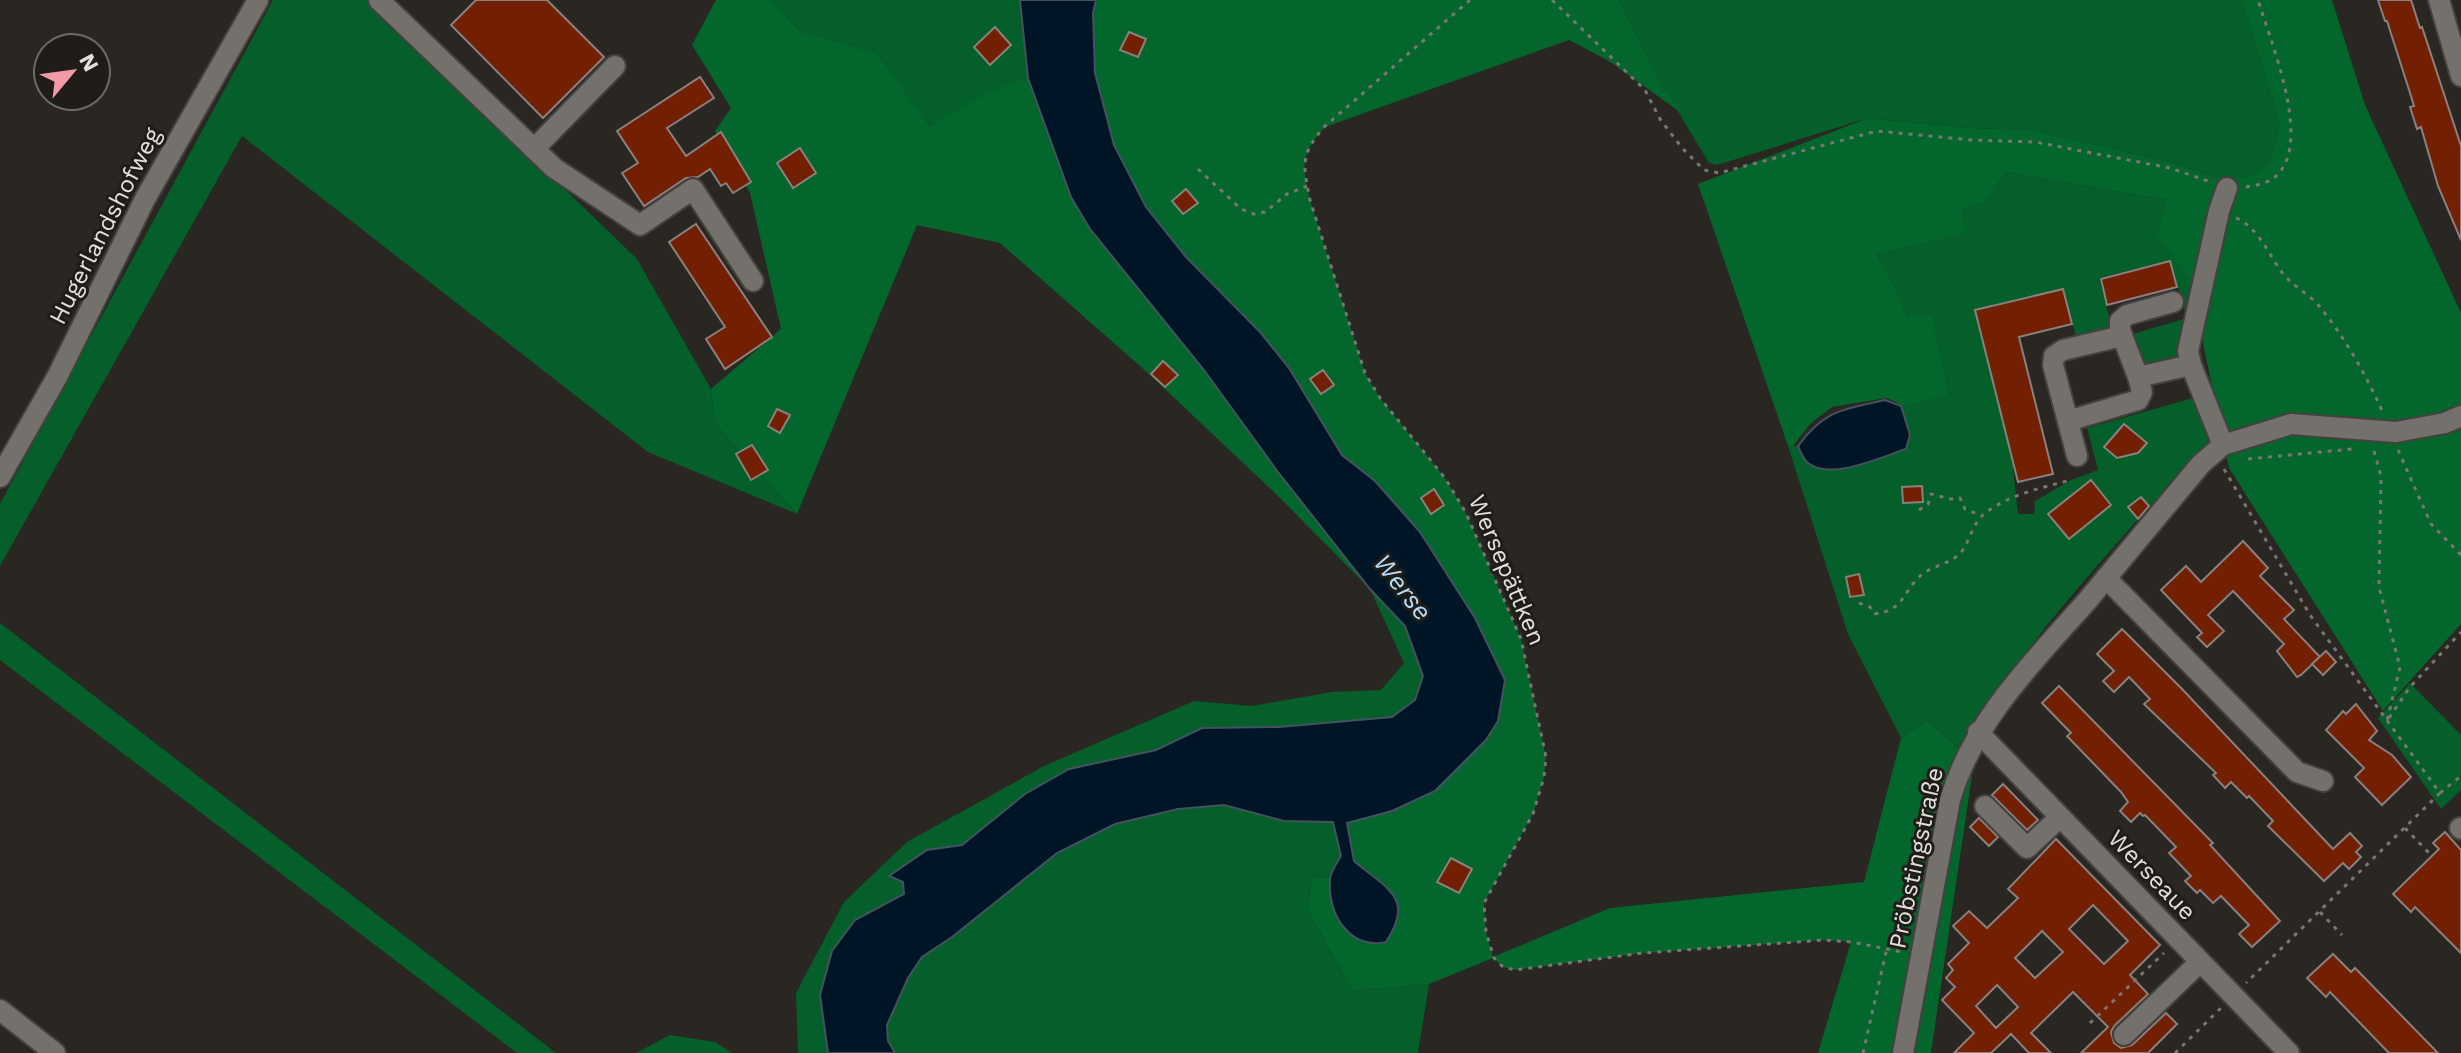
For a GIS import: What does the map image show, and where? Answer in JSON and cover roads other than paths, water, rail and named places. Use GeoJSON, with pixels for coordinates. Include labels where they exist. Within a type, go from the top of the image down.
{"type":"FeatureCollection","features":[{"type":"Feature","properties":{"kind":"street","name":"Hugerlandshofweg"},"geometry":{"type":"LineString","coordinates":[[0,477],[57,377],[145,199],[258,0]]}},
{"type":"Feature","properties":{"kind":"street"},"geometry":{"type":"LineString","coordinates":[[379,0],[554,168],[640,225],[693,189],[753,281]]}},
{"type":"Feature","properties":{"kind":"street"},"geometry":{"type":"LineString","coordinates":[[2439,0],[2461,76]]}},
{"type":"Feature","properties":{"kind":"street"},"geometry":{"type":"LineString","coordinates":[[534,149],[615,66]]}},
{"type":"Feature","properties":{"kind":"street"},"geometry":{"type":"LineString","coordinates":[[2223,445],[2188,351],[2219,211],[2227,188]]}},
{"type":"Feature","properties":{"kind":"street"},"geometry":{"type":"LineString","coordinates":[[2068,421],[2138,400],[2142,392],[2122,336],[2120,321],[2127,315],[2173,302]]}},
{"type":"Feature","properties":{"kind":"street"},"geometry":{"type":"LineString","coordinates":[[2077,456],[2053,365],[2054,356],[2063,350],[2122,336]]}},
{"type":"Feature","properties":{"kind":"street"},"geometry":{"type":"LineString","coordinates":[[2138,377],[2191,365]]}},
{"type":"Feature","properties":{"kind":"street","name":"Pröbstingstraße"},"geometry":{"type":"LineString","coordinates":[[1903,1053],[1950,800],[1959,770],[1978,732],[2201,464],[2223,445],[2291,424],[2394,439],[2461,416]]}},
{"type":"Feature","properties":{"kind":"street"},"geometry":{"type":"LineString","coordinates":[[2106,578],[2297,772],[2323,781]]}},
{"type":"Feature","properties":{"kind":"street","name":"Werseaue"},"geometry":{"type":"LineString","coordinates":[[1978,732],[2289,1053]]}},
{"type":"Feature","properties":{"kind":"street"},"geometry":{"type":"LineString","coordinates":[[1985,806],[2027,848],[2059,818]]}},
{"type":"Feature","properties":{"kind":"street"},"geometry":{"type":"LineString","coordinates":[[2124,1035],[2200,962]]}},
{"type":"Feature","properties":{"kind":"street"},"geometry":{"type":"LineString","coordinates":[[0,1010],[55,1053]]}},
{"type":"Feature","properties":{"kind":"water","name":"Werse"},"geometry":{"type":"Polygon","coordinates":[[[1020,0],[1096,0],[1093,13],[1095,73],[1114,145],[1146,207],[1186,257],[1260,332],[1289,368],[1342,455],[1375,481],[1420,532],[1475,618],[1505,680],[1498,721],[1486,740],[1435,791],[1392,811],[1347,823],[1354,861],[1386,887],[1397,904],[1395,927],[1386,942],[1373,943],[1352,935],[1337,917],[1332,905],[1330,880],[1341,856],[1333,822],[1284,821],[1224,805],[1178,809],[1115,824],[1057,853],[952,937],[922,957],[908,978],[887,1025],[888,1041],[895,1053],[828,1053],[820,995],[832,951],[855,920],[904,894],[903,882],[889,876],[927,850],[962,845],[1025,794],[1069,769],[1156,750],[1202,728],[1279,727],[1392,717],[1415,700],[1423,676],[1405,626],[1370,589],[1278,472],[1204,370],[1090,229],[1071,197],[1028,78],[1020,0]]]}},
{"type":"Feature","properties":{"kind":"water"},"geometry":{"type":"Polygon","coordinates":[[[1885,400],[1901,406],[1910,435],[1906,449],[1843,469],[1818,468],[1805,460],[1798,446],[1826,418],[1857,406],[1885,400]]]}}]}
